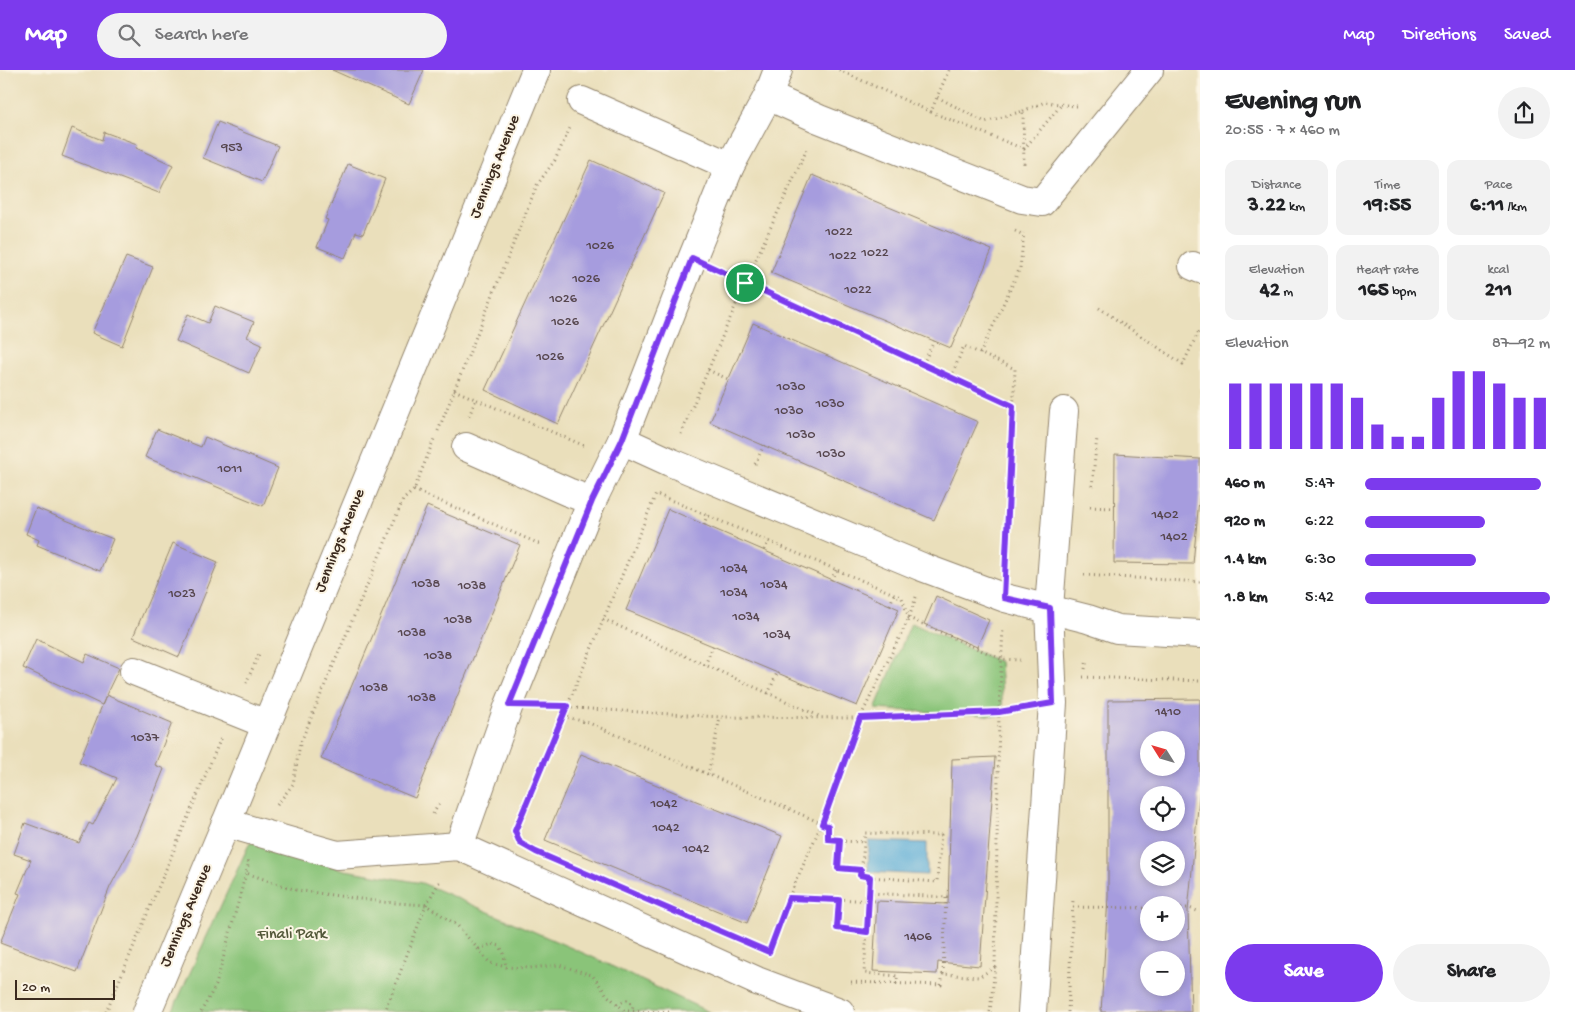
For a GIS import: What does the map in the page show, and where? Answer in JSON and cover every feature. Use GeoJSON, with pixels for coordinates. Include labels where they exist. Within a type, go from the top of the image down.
{"type":"FeatureCollection","features":[{"type":"Feature","properties":{"kind":"street","name":"Jennings Avenue"},"geometry":{"type":"LineString","coordinates":[[147,1012],[536,70]]}},
{"type":"Feature","properties":{"kind":"street"},"geometry":{"type":"LineString","coordinates":[[459,846],[509,705],[592,501],[622,440],[692,258],[730,166],[768,96],[778,70]]}},
{"type":"Feature","properties":{"kind":"street"},"geometry":{"type":"LineString","coordinates":[[768,96],[1022,199],[1042,202],[1149,70]]}},
{"type":"Feature","properties":{"kind":"street"},"geometry":{"type":"LineString","coordinates":[[582,101],[730,166]]}},
{"type":"Feature","properties":{"kind":"street"},"geometry":{"type":"LineString","coordinates":[[1032,1012],[1053,703],[1050,608],[1064,411]]}},
{"type":"Feature","properties":{"kind":"street"},"geometry":{"type":"LineString","coordinates":[[622,440],[670,462],[922,567],[1004,598],[1050,608],[1117,629],[1200,634]]}},
{"type":"Feature","properties":{"kind":"street"},"geometry":{"type":"LineString","coordinates":[[466,447],[592,501]]}},
{"type":"Feature","properties":{"kind":"street"},"geometry":{"type":"LineString","coordinates":[[134,671],[266,724]]}},
{"type":"Feature","properties":{"kind":"street"},"geometry":{"type":"LineString","coordinates":[[226,823],[337,855],[459,846],[757,981],[840,1012]]}},
{"type":"Feature","properties":{"kind":"path"},"geometry":{"type":"LineString","coordinates":[[839,70],[931,112],[1024,149]]}},
{"type":"Feature","properties":{"kind":"path"},"geometry":{"type":"LineString","coordinates":[[931,112],[949,70]]}},
{"type":"Feature","properties":{"kind":"path"},"geometry":{"type":"LineString","coordinates":[[937,97],[985,122],[1046,102],[1074,106],[1083,105]]}},
{"type":"Feature","properties":{"kind":"path"},"geometry":{"type":"LineString","coordinates":[[276,807],[294,784],[300,744],[404,500],[414,490],[538,185],[555,160],[582,101]]}},
{"type":"Feature","properties":{"kind":"path"},"geometry":{"type":"LineString","coordinates":[[1024,149],[1062,104]]}},
{"type":"Feature","properties":{"kind":"path"},"geometry":{"type":"LineString","coordinates":[[1023,111],[1024,172]]}},
{"type":"Feature","properties":{"kind":"path"},"geometry":{"type":"LineString","coordinates":[[680,438],[745,283],[819,118]]}},
{"type":"Feature","properties":{"kind":"path"},"geometry":{"type":"LineString","coordinates":[[980,354],[1020,268],[1024,235],[1022,229]]}},
{"type":"Feature","properties":{"kind":"path"},"geometry":{"type":"LineString","coordinates":[[692,258],[1013,406]]}},
{"type":"Feature","properties":{"kind":"path"},"geometry":{"type":"LineString","coordinates":[[1099,308],[1183,364],[1200,329]]}},
{"type":"Feature","properties":{"kind":"path"},"geometry":{"type":"LineString","coordinates":[[923,364],[934,341]]}},
{"type":"Feature","properties":{"kind":"path"},"geometry":{"type":"LineString","coordinates":[[951,377],[964,346],[1015,369],[999,712],[995,967],[990,1012]]}},
{"type":"Feature","properties":{"kind":"path"},"geometry":{"type":"LineString","coordinates":[[708,370],[728,379]]}},
{"type":"Feature","properties":{"kind":"path"},"geometry":{"type":"LineString","coordinates":[[454,390],[587,447]]}},
{"type":"Feature","properties":{"kind":"path"},"geometry":{"type":"LineString","coordinates":[[1092,487],[1096,438]]}},
{"type":"Feature","properties":{"kind":"path"},"geometry":{"type":"LineString","coordinates":[[754,467],[764,446]]}},
{"type":"Feature","properties":{"kind":"path"},"geometry":{"type":"LineString","coordinates":[[414,490],[545,546]]}},
{"type":"Feature","properties":{"kind":"path"},"geometry":{"type":"LineString","coordinates":[[520,843],[515,831],[656,494],[894,594],[902,598],[909,618],[1001,660],[1052,661]]}},
{"type":"Feature","properties":{"kind":"path"},"geometry":{"type":"LineString","coordinates":[[1091,497],[1090,507],[1113,508]]}},
{"type":"Feature","properties":{"kind":"path"},"geometry":{"type":"LineString","coordinates":[[704,525],[707,516]]}},
{"type":"Feature","properties":{"kind":"path"},"geometry":{"type":"LineString","coordinates":[[764,550],[769,541]]}},
{"type":"Feature","properties":{"kind":"path"},"geometry":{"type":"LineString","coordinates":[[1085,566],[1084,575],[1200,582]]}},
{"type":"Feature","properties":{"kind":"path"},"geometry":{"type":"LineString","coordinates":[[767,957],[789,898],[822,824],[860,718],[909,618],[917,594],[922,567]]}},
{"type":"Feature","properties":{"kind":"path"},"geometry":{"type":"LineString","coordinates":[[831,580],[836,570]]}},
{"type":"Feature","properties":{"kind":"path"},"geometry":{"type":"LineString","coordinates":[[890,605],[894,594]]}},
{"type":"Feature","properties":{"kind":"path"},"geometry":{"type":"LineString","coordinates":[[603,619],[822,717]]}},
{"type":"Feature","properties":{"kind":"path"},"geometry":{"type":"LineString","coordinates":[[705,665],[713,646]]}},
{"type":"Feature","properties":{"kind":"path"},"geometry":{"type":"LineString","coordinates":[[768,694],[778,673]]}},
{"type":"Feature","properties":{"kind":"path"},"geometry":{"type":"LineString","coordinates":[[1083,685],[1083,676],[1200,681]]}},
{"type":"Feature","properties":{"kind":"path"},"geometry":{"type":"LineString","coordinates":[[509,705],[567,706],[720,717],[860,718],[999,712],[1053,703]]}},
{"type":"Feature","properties":{"kind":"path"},"geometry":{"type":"LineString","coordinates":[[563,716],[589,723],[828,826],[828,839],[864,842]]}},
{"type":"Feature","properties":{"kind":"path"},"geometry":{"type":"LineString","coordinates":[[708,775],[720,717]]}},
{"type":"Feature","properties":{"kind":"path"},"geometry":{"type":"LineString","coordinates":[[865,833],[941,835],[937,882],[860,875],[864,842],[865,833]]}},
{"type":"Feature","properties":{"kind":"path"},"geometry":{"type":"LineString","coordinates":[[840,840],[838,868],[861,870]]}},
{"type":"Feature","properties":{"kind":"path"},"geometry":{"type":"LineString","coordinates":[[385,1012],[426,905],[459,846]]}},
{"type":"Feature","properties":{"kind":"path"},"geometry":{"type":"LineString","coordinates":[[201,1012],[216,985],[250,862],[244,858]]}},
{"type":"Feature","properties":{"kind":"path"},"geometry":{"type":"LineString","coordinates":[[246,873],[296,890],[382,902],[426,905],[456,924],[490,962],[506,967],[530,968],[559,965],[592,975],[607,995],[625,1011],[673,1012]]}},
{"type":"Feature","properties":{"kind":"path"},"geometry":{"type":"LineString","coordinates":[[870,877],[864,973],[898,976],[896,984]]}},
{"type":"Feature","properties":{"kind":"path"},"geometry":{"type":"LineString","coordinates":[[845,982],[941,985],[947,897],[870,893]]}},
{"type":"Feature","properties":{"kind":"path"},"geometry":{"type":"LineString","coordinates":[[789,898],[878,901]]}},
{"type":"Feature","properties":{"kind":"path"},"geometry":{"type":"LineString","coordinates":[[1068,1012],[1074,898]]}},
{"type":"Feature","properties":{"kind":"path"},"geometry":{"type":"LineString","coordinates":[[839,900],[837,928],[867,932]]}},
{"type":"Feature","properties":{"kind":"path"},"geometry":{"type":"LineString","coordinates":[[1073,907],[1140,908]]}},
{"type":"Feature","properties":{"kind":"path"},"geometry":{"type":"LineString","coordinates":[[1185,908],[1200,912]]}},
{"type":"Feature","properties":{"kind":"path"},"geometry":{"type":"LineString","coordinates":[[478,949],[492,944],[500,946],[504,954],[506,967]]}},
{"type":"Feature","properties":{"kind":"path"},"geometry":{"type":"LineString","coordinates":[[760,948],[769,952]]}},
{"type":"Feature","properties":{"kind":"path"},"geometry":{"type":"LineString","coordinates":[[942,974],[978,978],[995,967]]}},
{"type":"Feature","properties":{"kind":"path"},"geometry":{"type":"LineString","coordinates":[[617,1004],[627,1000],[633,1006],[632,1011]]}},
{"type":"Feature","properties":{"kind":"green space"},"geometry":{"type":"Polygon","coordinates":[[[911,623],[1000,662],[1003,716],[875,709],[911,623]]]}},
{"type":"Feature","properties":{"kind":"green space","name":"Finali Park"},"geometry":{"type":"Polygon","coordinates":[[[250,842],[345,870],[422,883],[590,956],[709,1012],[172,1012],[250,842]]]}},
{"type":"Feature","properties":{"kind":"water"},"geometry":{"type":"Polygon","coordinates":[[[869,841],[927,843],[927,875],[868,872],[869,841]]]}},
{"type":"Feature","properties":{"kind":"building"},"geometry":{"type":"Polygon","coordinates":[[[332,70],[424,70],[409,104],[332,70]]]}},
{"type":"Feature","properties":{"kind":"building"},"geometry":{"type":"Polygon","coordinates":[[[218,122],[278,146],[262,182],[203,158],[218,122]]]}},
{"type":"Feature","properties":{"kind":"building"},"geometry":{"type":"Polygon","coordinates":[[[72,128],[102,140],[104,132],[137,144],[136,148],[173,165],[159,193],[62,156],[72,128]]]}},
{"type":"Feature","properties":{"kind":"building"},"geometry":{"type":"Polygon","coordinates":[[[591,160],[664,193],[558,424],[485,390],[591,160]]]}},
{"type":"Feature","properties":{"kind":"building"},"geometry":{"type":"Polygon","coordinates":[[[348,164],[385,179],[363,234],[356,232],[345,258],[317,247],[328,220],[325,219],[348,164]]]}},
{"type":"Feature","properties":{"kind":"building"},"geometry":{"type":"Polygon","coordinates":[[[812,175],[992,250],[951,348],[771,273],[812,175]]]}},
{"type":"Feature","properties":{"kind":"building"},"geometry":{"type":"Polygon","coordinates":[[[126,257],[153,267],[122,346],[92,333],[126,257]]]}},
{"type":"Feature","properties":{"kind":"building"},"geometry":{"type":"Polygon","coordinates":[[[215,306],[254,322],[247,337],[262,344],[249,373],[176,341],[188,314],[208,323],[215,306]]]}},
{"type":"Feature","properties":{"kind":"building"},"geometry":{"type":"Polygon","coordinates":[[[753,323],[978,422],[934,520],[710,422],[753,323]]]}},
{"type":"Feature","properties":{"kind":"building"},"geometry":{"type":"Polygon","coordinates":[[[157,429],[201,447],[205,437],[278,468],[263,506],[145,457],[157,429]]]}},
{"type":"Feature","properties":{"kind":"building"},"geometry":{"type":"Polygon","coordinates":[[[1115,454],[1200,459],[1200,489],[1193,564],[1114,563],[1115,454]]]}},
{"type":"Feature","properties":{"kind":"building"},"geometry":{"type":"Polygon","coordinates":[[[427,506],[520,545],[415,798],[321,759],[427,506]]]}},
{"type":"Feature","properties":{"kind":"building"},"geometry":{"type":"Polygon","coordinates":[[[36,508],[113,539],[100,571],[37,545],[39,540],[26,534],[36,508]]]}},
{"type":"Feature","properties":{"kind":"building"},"geometry":{"type":"Polygon","coordinates":[[[668,509],[899,609],[857,706],[626,610],[668,509]]]}},
{"type":"Feature","properties":{"kind":"building"},"geometry":{"type":"Polygon","coordinates":[[[173,543],[218,562],[179,657],[133,637],[173,543]]]}},
{"type":"Feature","properties":{"kind":"building"},"geometry":{"type":"Polygon","coordinates":[[[936,596],[989,620],[977,647],[924,624],[936,596]]]}},
{"type":"Feature","properties":{"kind":"building"},"geometry":{"type":"Polygon","coordinates":[[[36,639],[84,662],[87,654],[119,668],[106,695],[172,723],[155,765],[164,769],[137,836],[110,887],[77,972],[0,943],[20,894],[17,893],[31,860],[14,854],[25,823],[79,843],[89,823],[93,825],[117,778],[79,762],[106,696],[102,705],[23,668],[36,639]]]}},
{"type":"Feature","properties":{"kind":"building"},"geometry":{"type":"Polygon","coordinates":[[[1200,699],[1200,787],[1188,911],[1191,1012],[1101,1012],[1108,897],[1108,700],[1200,699]]]}},
{"type":"Feature","properties":{"kind":"building"},"geometry":{"type":"Polygon","coordinates":[[[581,754],[782,836],[747,923],[545,840],[581,754]]]}},
{"type":"Feature","properties":{"kind":"building"},"geometry":{"type":"Polygon","coordinates":[[[995,757],[980,966],[938,962],[937,974],[873,971],[877,901],[948,904],[952,759],[995,757]]]}},
{"type":"Feature","properties":{"kind":"route"},"geometry":{"type":"LineString","coordinates":[[692,258],[745,283],[1013,406],[1007,570],[1004,598],[1050,608],[1052,661],[1053,703],[999,712],[860,718],[822,824],[828,826],[828,839],[840,840],[838,868],[861,870],[860,875],[870,877],[867,932],[837,928],[839,900],[789,898],[769,952],[536,852],[520,843],[515,831],[567,706],[509,705],[592,501],[622,440],[692,258]]}}]}
